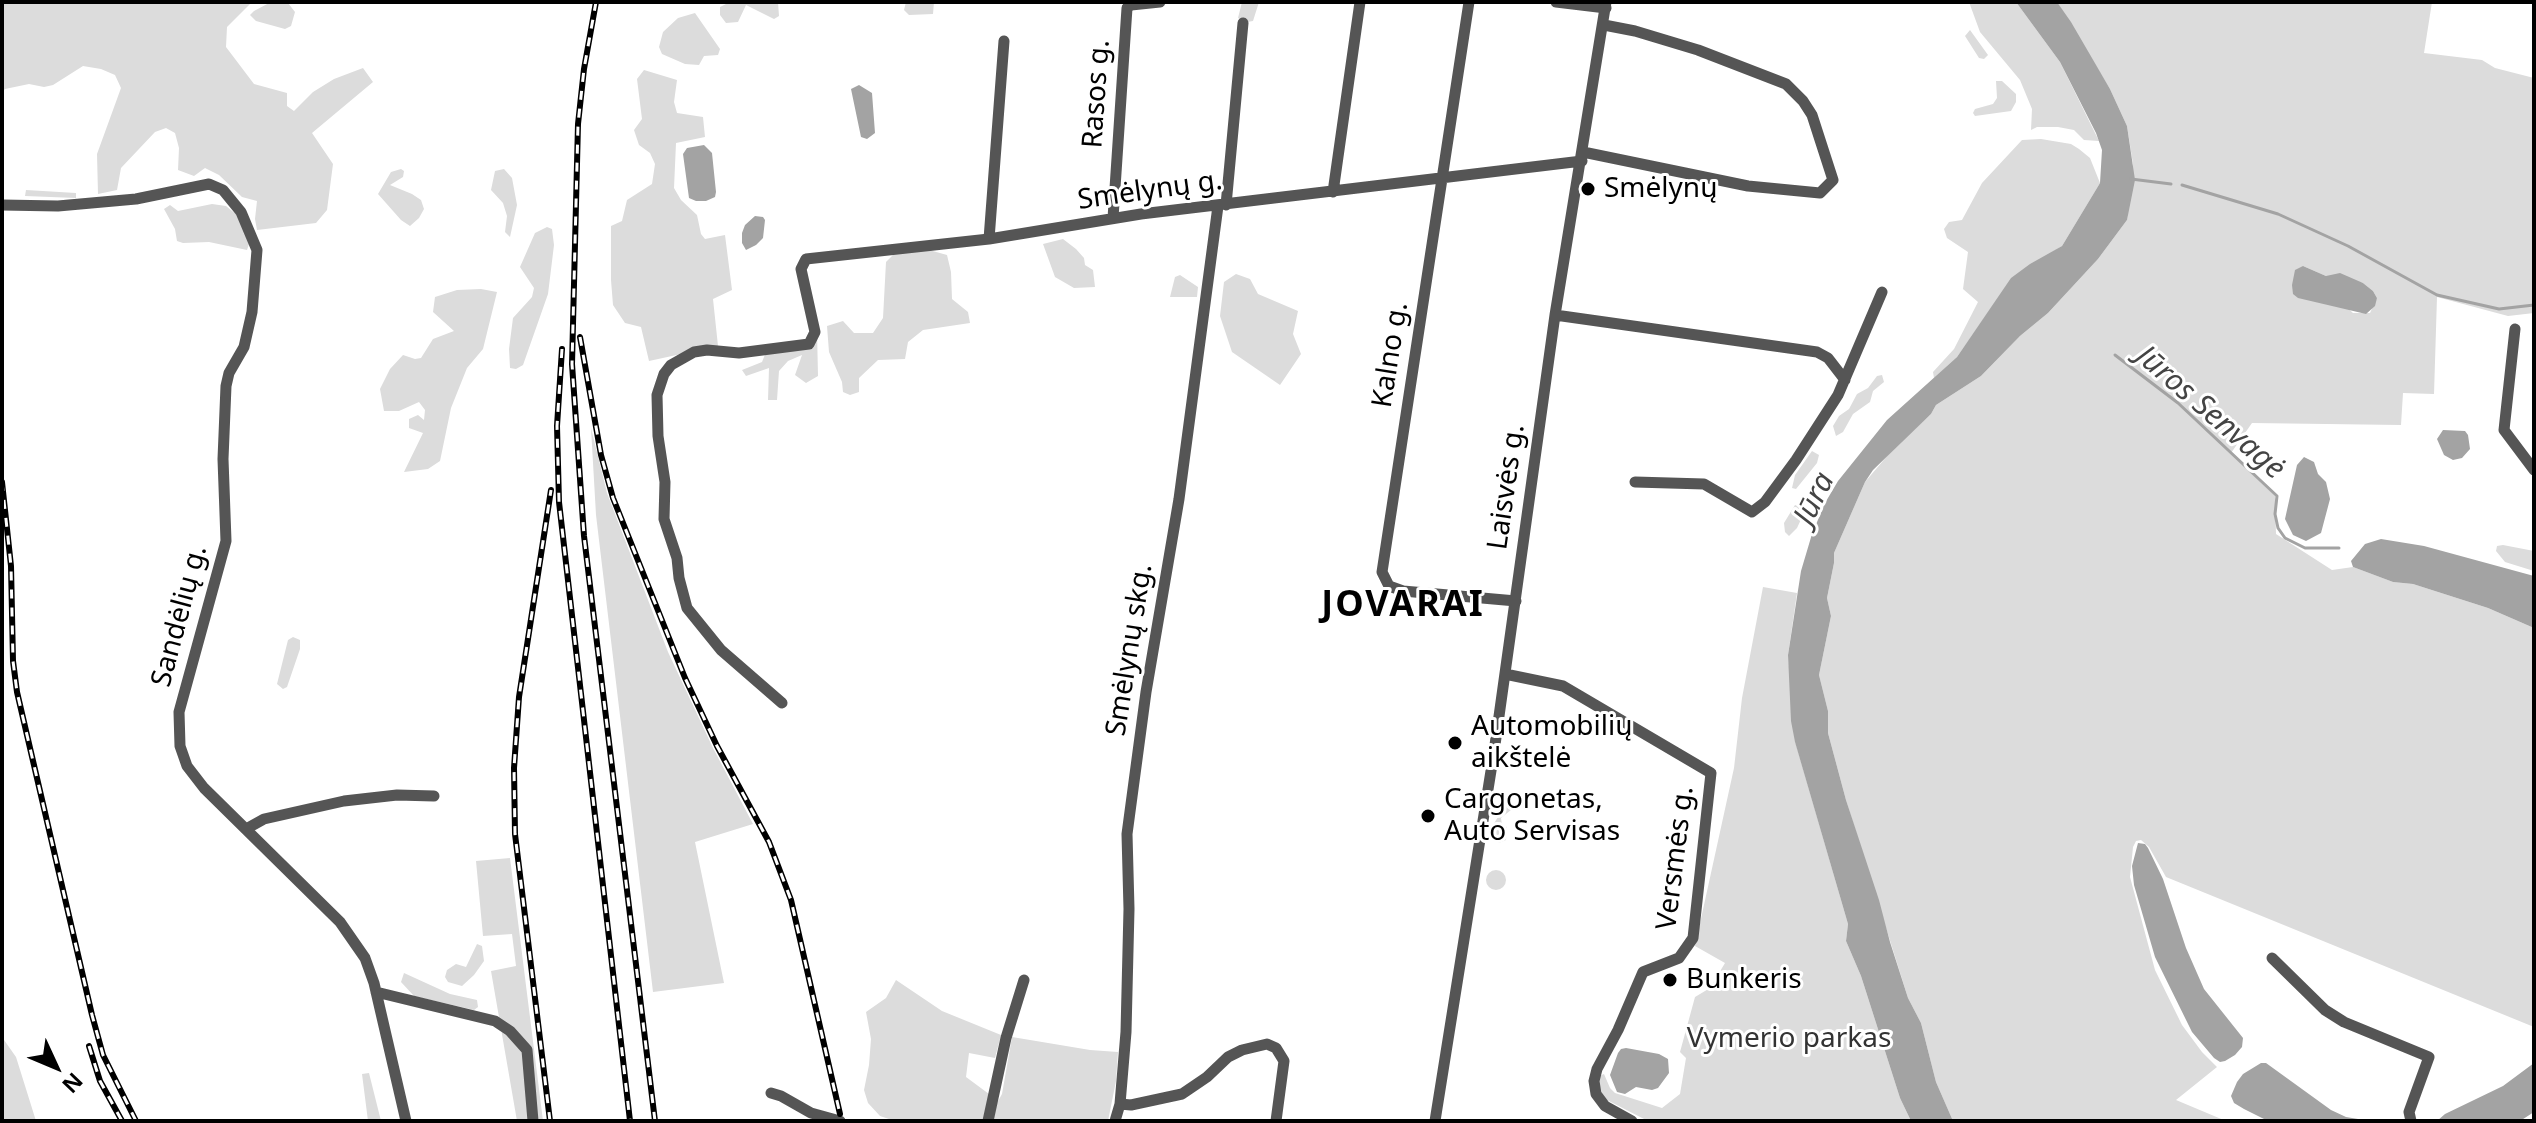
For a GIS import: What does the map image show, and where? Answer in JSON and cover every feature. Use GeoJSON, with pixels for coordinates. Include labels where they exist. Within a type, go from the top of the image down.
{"type":"FeatureCollection","features":[{"type":"Feature","properties":{"kind":"street","name":"Rasos g."},"geometry":{"type":"LineString","coordinates":[[1113,218],[1127,8],[1160,2]]}},
{"type":"Feature","properties":{"kind":"street"},"geometry":{"type":"LineString","coordinates":[[1333,192],[1360,2]]}},
{"type":"Feature","properties":{"kind":"street","name":"Kalno g."},"geometry":{"type":"LineString","coordinates":[[1469,2],[1382,572],[1389,586],[1403,591],[1516,601]]}},
{"type":"Feature","properties":{"kind":"street"},"geometry":{"type":"LineString","coordinates":[[1556,2],[1606,5]]}},
{"type":"Feature","properties":{"kind":"street","name":"Laisvės g."},"geometry":{"type":"LineString","coordinates":[[1435,1121],[1516,601],[1555,315],[1606,5]]}},
{"type":"Feature","properties":{"kind":"street","name":"Smėlynų skg."},"geometry":{"type":"LineString","coordinates":[[1115,1121],[1120,1104],[1127,1001],[1127,834],[1146,692],[1179,499],[1222,205],[1243,23]]}},
{"type":"Feature","properties":{"kind":"street","name":"Smėlynų g."},"geometry":{"type":"LineString","coordinates":[[782,703],[721,650],[687,608],[677,558],[664,519],[665,482],[658,436],[657,395],[664,374],[671,365],[694,352],[763,351],[802,346],[814,338],[801,269],[806,259],[989,239],[1113,218],[1441,180],[1582,157],[1723,182],[1820,193],[1833,180],[1812,115],[1786,84],[1698,50],[1604,25]]}},
{"type":"Feature","properties":{"kind":"street"},"geometry":{"type":"LineString","coordinates":[[989,239],[1004,41]]}},
{"type":"Feature","properties":{"kind":"street","name":"Sandėlių g."},"geometry":{"type":"LineString","coordinates":[[2,205],[58,206],[136,199],[209,184],[223,190],[235,202],[254,241],[257,250],[252,312],[244,347],[229,373],[225,400],[223,459],[226,541],[187,680],[178,727],[187,766],[204,788],[340,922],[365,958],[406,1121]]}},
{"type":"Feature","properties":{"kind":"street"},"geometry":{"type":"LineString","coordinates":[[1635,482],[1704,484],[1752,512],[1765,502],[1784,478],[1845,380],[1882,292]]}},
{"type":"Feature","properties":{"kind":"street"},"geometry":{"type":"LineString","coordinates":[[1555,315],[1817,352],[1828,358],[1845,380]]}},
{"type":"Feature","properties":{"kind":"street"},"geometry":{"type":"LineString","coordinates":[[2515,329],[2504,430],[2534,470]]}},
{"type":"Feature","properties":{"kind":"street","name":"Versmės g."},"geometry":{"type":"LineString","coordinates":[[1505,674],[1563,686],[1711,773],[1693,938],[1679,958],[1643,972],[1594,1081],[1596,1094],[1605,1106],[1632,1121]]}},
{"type":"Feature","properties":{"kind":"street"},"geometry":{"type":"LineString","coordinates":[[246,829],[264,819],[344,801],[397,795],[434,796]]}},
{"type":"Feature","properties":{"kind":"street"},"geometry":{"type":"LineString","coordinates":[[2272,958],[2334,1016],[2429,1057],[2409,1112],[2411,1121]]}},
{"type":"Feature","properties":{"kind":"street"},"geometry":{"type":"LineString","coordinates":[[988,1121],[1006,1038],[1024,980]]}},
{"type":"Feature","properties":{"kind":"street"},"geometry":{"type":"LineString","coordinates":[[376,992],[495,1021],[510,1031],[527,1050],[533,1121]]}},
{"type":"Feature","properties":{"kind":"street"},"geometry":{"type":"LineString","coordinates":[[1120,1104],[1131,1105],[1182,1094],[1195,1087],[1228,1057],[1267,1044],[1276,1048],[1284,1061],[1276,1121]]}},
{"type":"Feature","properties":{"kind":"street"},"geometry":{"type":"LineString","coordinates":[[771,1093],[811,1113],[840,1121]]}},
{"type":"Feature","properties":{"kind":"green space"},"geometry":{"type":"Polygon","coordinates":[[[2,2],[252,2],[227,27],[226,47],[254,84],[287,93],[287,106],[294,111],[313,92],[334,79],[363,68],[373,82],[312,133],[333,164],[327,210],[316,223],[257,230],[257,201],[242,197],[219,175],[205,168],[194,176],[178,170],[179,148],[175,133],[166,128],[155,132],[121,168],[117,190],[98,194],[97,154],[121,88],[115,75],[83,66],[53,85],[29,84],[2,92],[2,2]]]}},
{"type":"Feature","properties":{"kind":"green space"},"geometry":{"type":"Polygon","coordinates":[[[271,2],[288,3],[295,12],[291,26],[285,29],[256,21],[250,15],[271,2]]]}},
{"type":"Feature","properties":{"kind":"green space"},"geometry":{"type":"Polygon","coordinates":[[[730,2],[778,2],[779,16],[774,19],[746,5],[738,22],[726,23],[720,15],[720,7],[730,2]]]}},
{"type":"Feature","properties":{"kind":"green space"},"geometry":{"type":"Polygon","coordinates":[[[906,2],[934,2],[933,14],[909,15],[904,10],[906,2]]]}},
{"type":"Feature","properties":{"kind":"green space"},"geometry":{"type":"Polygon","coordinates":[[[1242,2],[1259,2],[1253,21],[1238,18],[1242,2]]]}},
{"type":"Feature","properties":{"kind":"green space"},"geometry":{"type":"Polygon","coordinates":[[[1969,2],[2016,2],[2060,62],[2099,141],[2084,140],[2074,130],[2058,127],[2031,130],[2032,109],[2020,80],[1980,32],[1969,2]]]}},
{"type":"Feature","properties":{"kind":"green space"},"geometry":{"type":"Polygon","coordinates":[[[2057,2],[2432,2],[2424,53],[2482,60],[2495,68],[2534,78],[2534,313],[2508,316],[2437,297],[2434,394],[2403,393],[2401,425],[2252,423],[2231,453],[2275,496],[2276,534],[2332,570],[2353,567],[2393,582],[2413,584],[2488,608],[2534,628],[2534,1027],[2166,877],[2149,847],[2141,840],[2136,841],[2133,847],[2130,877],[2155,970],[2182,1025],[2217,1067],[2176,1100],[2226,1121],[1953,1121],[1936,1082],[1921,1023],[1908,998],[1828,733],[1828,711],[1819,675],[1831,616],[1827,598],[1834,553],[1865,482],[1894,448],[1931,414],[1936,405],[1981,376],[2020,336],[2048,313],[2098,259],[2127,220],[2133,164],[2127,126],[2110,89],[2057,2]],[[2303,266],[2353,313],[2370,313],[2377,298],[2373,291],[2363,283],[2326,276],[2303,266]]]}},
{"type":"Feature","properties":{"kind":"green space"},"geometry":{"type":"Polygon","coordinates":[[[695,13],[720,49],[718,55],[704,56],[699,65],[685,64],[662,54],[659,47],[663,32],[678,18],[695,13]]]}},
{"type":"Feature","properties":{"kind":"green space"},"geometry":{"type":"Polygon","coordinates":[[[1970,30],[1988,55],[1984,59],[1979,58],[1965,36],[1970,30]]]}},
{"type":"Feature","properties":{"kind":"green space"},"geometry":{"type":"Polygon","coordinates":[[[644,70],[677,80],[674,102],[677,113],[703,117],[705,137],[676,143],[674,188],[681,200],[697,215],[705,239],[725,235],[732,290],[713,299],[718,346],[649,361],[641,327],[625,323],[613,305],[611,280],[611,226],[622,221],[627,200],[652,184],[655,164],[650,153],[639,145],[634,130],[642,119],[637,79],[644,70]]]}},
{"type":"Feature","properties":{"kind":"green space"},"geometry":{"type":"Polygon","coordinates":[[[1996,81],[2002,81],[2016,94],[2011,111],[1975,116],[1975,109],[1993,104],[1997,98],[1996,81]]]}},
{"type":"Feature","properties":{"kind":"green space"},"geometry":{"type":"Polygon","coordinates":[[[2041,139],[2071,144],[2079,149],[2090,158],[2100,183],[2062,246],[2012,278],[1957,357],[1934,378],[1933,372],[1954,349],[1978,302],[1963,289],[1968,252],[1947,238],[1944,229],[1949,222],[1962,220],[1982,183],[2022,140],[2041,139]]]}},
{"type":"Feature","properties":{"kind":"green space"},"geometry":{"type":"Polygon","coordinates":[[[504,169],[512,178],[517,205],[510,237],[505,232],[507,216],[503,203],[491,190],[495,171],[504,169]]]}},
{"type":"Feature","properties":{"kind":"green space"},"geometry":{"type":"Polygon","coordinates":[[[404,171],[403,177],[390,185],[421,200],[424,209],[410,226],[378,194],[391,172],[404,171]]]}},
{"type":"Feature","properties":{"kind":"green space"},"geometry":{"type":"Polygon","coordinates":[[[26,190],[76,193],[76,198],[25,196],[26,190]]]}},
{"type":"Feature","properties":{"kind":"green space"},"geometry":{"type":"Polygon","coordinates":[[[212,204],[226,206],[237,215],[249,244],[247,250],[209,242],[177,241],[175,229],[164,209],[170,205],[178,211],[212,204]]]}},
{"type":"Feature","properties":{"kind":"green space"},"geometry":{"type":"Polygon","coordinates":[[[547,227],[552,229],[554,245],[548,294],[523,365],[510,368],[513,318],[532,297],[534,288],[520,267],[535,233],[547,227]]]}},
{"type":"Feature","properties":{"kind":"green space"},"geometry":{"type":"Polygon","coordinates":[[[1063,239],[1093,270],[1095,287],[1074,288],[1055,277],[1043,244],[1063,239]]]}},
{"type":"Feature","properties":{"kind":"green space"},"geometry":{"type":"Polygon","coordinates":[[[929,250],[947,255],[952,299],[968,312],[970,323],[923,330],[908,342],[905,359],[878,360],[859,378],[859,392],[850,395],[843,392],[829,352],[827,326],[843,321],[854,333],[873,333],[883,318],[886,262],[894,254],[929,250]]]}},
{"type":"Feature","properties":{"kind":"green space"},"geometry":{"type":"Polygon","coordinates":[[[1236,274],[1250,279],[1258,294],[1298,311],[1293,334],[1301,354],[1280,385],[1232,352],[1220,316],[1224,282],[1236,274]]]}},
{"type":"Feature","properties":{"kind":"green space"},"geometry":{"type":"Polygon","coordinates":[[[1180,275],[1198,287],[1197,297],[1170,297],[1175,277],[1180,275]]]}},
{"type":"Feature","properties":{"kind":"green space"},"geometry":{"type":"Polygon","coordinates":[[[457,290],[497,292],[483,349],[467,368],[451,408],[440,461],[428,469],[404,472],[423,433],[409,428],[409,419],[418,415],[424,420],[425,410],[419,402],[399,411],[384,411],[380,389],[390,369],[403,355],[421,358],[433,339],[454,331],[433,312],[435,297],[457,290]]]}},
{"type":"Feature","properties":{"kind":"green space"},"geometry":{"type":"Polygon","coordinates":[[[817,331],[818,376],[806,383],[795,375],[802,355],[788,361],[779,371],[777,400],[768,400],[769,368],[746,376],[742,370],[762,362],[768,347],[809,339],[817,331]]]}},
{"type":"Feature","properties":{"kind":"green space"},"geometry":{"type":"Polygon","coordinates":[[[1882,375],[1884,382],[1873,391],[1870,402],[1853,414],[1843,432],[1836,436],[1833,426],[1839,416],[1849,409],[1857,394],[1882,375]]]}},
{"type":"Feature","properties":{"kind":"green space"},"geometry":{"type":"Polygon","coordinates":[[[591,428],[607,493],[668,652],[753,824],[695,842],[724,983],[653,992],[596,515],[591,428]]]}},
{"type":"Feature","properties":{"kind":"green space"},"geometry":{"type":"Polygon","coordinates":[[[1812,451],[1819,455],[1817,463],[1796,489],[1792,488],[1795,475],[1812,451]]]}},
{"type":"Feature","properties":{"kind":"green space"},"geometry":{"type":"Polygon","coordinates":[[[1795,505],[1803,508],[1804,513],[1789,536],[1784,523],[1795,505]]]}},
{"type":"Feature","properties":{"kind":"green space"},"geometry":{"type":"Polygon","coordinates":[[[2497,546],[2534,551],[2534,571],[2505,562],[2496,551],[2497,546]]]}},
{"type":"Feature","properties":{"kind":"green space","name":"Vymerio parkas"},"geometry":{"type":"Polygon","coordinates":[[[1763,587],[1797,593],[1788,655],[1795,741],[1848,924],[1846,941],[1861,976],[1900,1098],[1911,1121],[1648,1121],[1605,1099],[1600,1090],[1599,1076],[1604,1074],[1615,1093],[1662,1108],[1680,1094],[1686,1058],[1680,1052],[1695,997],[1710,988],[1725,963],[1695,946],[1734,768],[1742,698],[1763,587]]]}},
{"type":"Feature","properties":{"kind":"green space"},"geometry":{"type":"Polygon","coordinates":[[[293,637],[300,640],[300,649],[287,687],[283,689],[277,684],[288,640],[293,637]]]}},
{"type":"Feature","properties":{"kind":"green space"},"geometry":{"type":"Polygon","coordinates":[[[1499,801],[1511,804],[1511,810],[1501,818],[1502,825],[1507,827],[1506,840],[1499,843],[1495,841],[1493,825],[1498,817],[1499,801]]]}},
{"type":"Feature","properties":{"kind":"green space"},"geometry":{"type":"Polygon","coordinates":[[[510,858],[543,1121],[517,1121],[491,971],[516,966],[512,934],[483,936],[476,861],[510,858]]]}},
{"type":"Feature","properties":{"kind":"green space"},"geometry":{"type":"Polygon","coordinates":[[[1496,870],[1503,873],[1506,880],[1503,887],[1496,890],[1489,887],[1486,880],[1489,873],[1496,870]]]}},
{"type":"Feature","properties":{"kind":"green space"},"geometry":{"type":"Polygon","coordinates":[[[477,944],[482,946],[484,961],[474,975],[462,986],[448,982],[445,977],[447,970],[456,964],[466,967],[477,944]]]}},
{"type":"Feature","properties":{"kind":"green space"},"geometry":{"type":"Polygon","coordinates":[[[404,973],[450,994],[477,1000],[478,1007],[474,1010],[414,996],[401,982],[404,973]]]}},
{"type":"Feature","properties":{"kind":"green space"},"geometry":{"type":"Polygon","coordinates":[[[896,980],[942,1011],[1001,1035],[995,1058],[969,1053],[966,1077],[989,1094],[984,1121],[892,1120],[880,1116],[868,1103],[864,1090],[871,1039],[866,1012],[886,998],[896,980]]]}},
{"type":"Feature","properties":{"kind":"green space"},"geometry":{"type":"Polygon","coordinates":[[[2,1037],[16,1057],[36,1121],[3,1121],[2,1037]]]}},
{"type":"Feature","properties":{"kind":"green space"},"geometry":{"type":"Polygon","coordinates":[[[1012,1037],[1118,1052],[1108,1121],[993,1121],[1002,1094],[1012,1037]]]}},
{"type":"Feature","properties":{"kind":"green space"},"geometry":{"type":"Polygon","coordinates":[[[369,1073],[381,1121],[368,1121],[362,1074],[369,1073]]]}},
{"type":"Feature","properties":{"kind":"shaded area"},"geometry":{"type":"Polygon","coordinates":[[[2016,2],[2057,2],[2071,22],[2110,89],[2127,126],[2135,180],[2127,220],[2098,259],[2048,313],[2020,336],[1981,376],[1936,405],[1931,414],[1873,470],[1834,553],[1827,598],[1831,616],[1819,675],[1828,711],[1828,733],[1908,998],[1921,1023],[1936,1082],[1953,1121],[1911,1121],[1900,1098],[1861,976],[1846,941],[1848,924],[1795,742],[1788,655],[1801,571],[1812,534],[1838,481],[1887,420],[1957,357],[2011,278],[2062,246],[2100,183],[2102,150],[2096,133],[2060,62],[2016,2]]]}},
{"type":"Feature","properties":{"kind":"shaded area"},"geometry":{"type":"Polygon","coordinates":[[[859,85],[872,93],[875,133],[867,139],[861,137],[851,89],[859,85]]]}},
{"type":"Feature","properties":{"kind":"shaded area"},"geometry":{"type":"Polygon","coordinates":[[[704,145],[712,153],[716,192],[715,197],[696,201],[689,198],[683,154],[687,148],[704,145]]]}},
{"type":"Feature","properties":{"kind":"shaded area"},"geometry":{"type":"Polygon","coordinates":[[[755,216],[765,220],[763,238],[746,250],[742,233],[745,225],[755,216]]]}},
{"type":"Feature","properties":{"kind":"shaded area"},"geometry":{"type":"Polygon","coordinates":[[[2303,266],[2326,276],[2340,273],[2363,283],[2377,298],[2375,306],[2366,314],[2298,298],[2293,294],[2292,285],[2295,270],[2303,266]]]}},
{"type":"Feature","properties":{"kind":"shaded area"},"geometry":{"type":"Polygon","coordinates":[[[2443,430],[2465,431],[2468,435],[2470,449],[2462,458],[2453,460],[2444,455],[2437,439],[2443,430]]]}},
{"type":"Feature","properties":{"kind":"shaded area"},"geometry":{"type":"Polygon","coordinates":[[[2304,457],[2314,462],[2318,474],[2326,482],[2330,499],[2321,533],[2306,541],[2293,535],[2285,519],[2297,465],[2304,457]]]}},
{"type":"Feature","properties":{"kind":"shaded area"},"geometry":{"type":"Polygon","coordinates":[[[2381,539],[2424,546],[2534,576],[2534,628],[2488,608],[2413,584],[2393,582],[2353,567],[2351,561],[2365,544],[2381,539]]]}},
{"type":"Feature","properties":{"kind":"shaded area"},"geometry":{"type":"Polygon","coordinates":[[[2138,843],[2148,848],[2163,879],[2186,948],[2204,989],[2243,1038],[2242,1047],[2225,1061],[2214,1058],[2192,1032],[2155,957],[2134,885],[2132,866],[2138,843]]]}},
{"type":"Feature","properties":{"kind":"shaded area"},"geometry":{"type":"Polygon","coordinates":[[[1626,1048],[1659,1054],[1668,1059],[1669,1073],[1658,1088],[1636,1087],[1625,1094],[1617,1092],[1610,1075],[1618,1053],[1626,1048]]]}},
{"type":"Feature","properties":{"kind":"shaded area"},"geometry":{"type":"Polygon","coordinates":[[[2266,1063],[2331,1110],[2346,1117],[2370,1121],[2268,1121],[2244,1109],[2234,1103],[2231,1096],[2243,1074],[2266,1063]]]}},
{"type":"Feature","properties":{"kind":"shaded area"},"geometry":{"type":"Polygon","coordinates":[[[2534,1063],[2534,1112],[2520,1121],[2437,1121],[2445,1114],[2503,1086],[2534,1063]]]}},
{"type":"Feature","properties":{"kind":"waterway"},"geometry":{"type":"LineString","coordinates":[[2131,179],[2171,184]]}},
{"type":"Feature","properties":{"kind":"waterway"},"geometry":{"type":"LineString","coordinates":[[2182,185],[2278,214],[2348,246],[2437,295],[2499,309],[2534,305]]}},
{"type":"Feature","properties":{"kind":"waterway","name":"Jūros Senvagė"},"geometry":{"type":"LineString","coordinates":[[2115,355],[2178,403],[2277,496],[2275,514],[2278,528],[2285,538],[2305,548],[2339,548]]}},
{"type":"Feature","properties":{"kind":"railway"},"geometry":{"type":"LineString","coordinates":[[596,2],[578,124],[572,364],[584,536],[655,1121]]}},
{"type":"Feature","properties":{"kind":"railway"},"geometry":{"type":"LineString","coordinates":[[580,337],[601,455],[613,498],[685,678],[717,746],[769,842],[791,900],[840,1114]]}},
{"type":"Feature","properties":{"kind":"railway"},"geometry":{"type":"LineString","coordinates":[[562,349],[557,426],[559,502],[630,1121]]}},
{"type":"Feature","properties":{"kind":"railway"},"geometry":{"type":"LineString","coordinates":[[2,482],[11,566],[13,661],[17,692],[103,1055],[136,1121]]}},
{"type":"Feature","properties":{"kind":"railway"},"geometry":{"type":"LineString","coordinates":[[550,1121],[515,834],[514,768],[519,697],[551,490]]}},
{"type":"Feature","properties":{"kind":"railway"},"geometry":{"type":"LineString","coordinates":[[89,1046],[100,1081],[122,1121]]}},
{"type":"Feature","properties":{"kind":"place","name":"Smėlynų"},"geometry":{"type":"Point","coordinates":[1588,189]}},
{"type":"Feature","properties":{"kind":"place","name":"Automobilių aikštelė"},"geometry":{"type":"Point","coordinates":[1455,743]}},
{"type":"Feature","properties":{"kind":"place","name":"Cargonetas, Auto Servisas"},"geometry":{"type":"Point","coordinates":[1428,816]}},
{"type":"Feature","properties":{"kind":"place","name":"Bunkeris"},"geometry":{"type":"Point","coordinates":[1670,980]}},
{"type":"Feature","properties":{"kind":"district","name":"JOVARAI"},"geometry":{"type":"Point","coordinates":[1403,606]}},
{"type":"Feature","properties":{"kind":"water label","name":"Jūra"},"geometry":{"type":"Point","coordinates":[1815,499]}}]}
